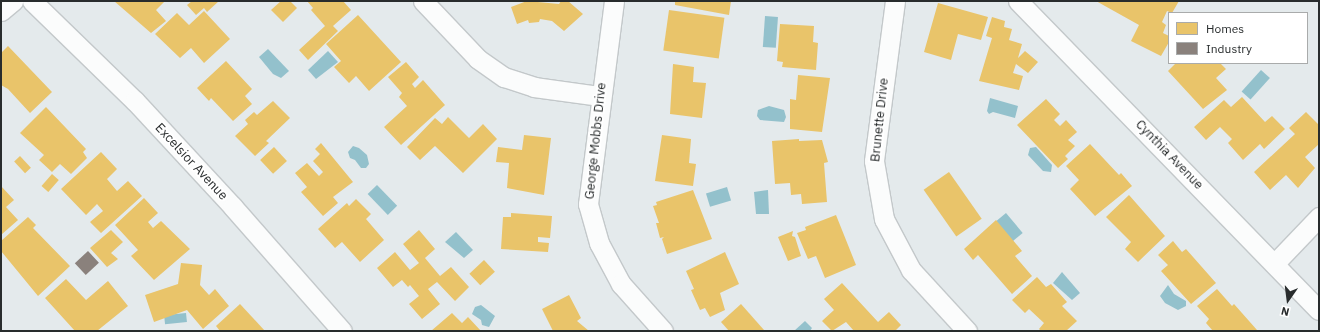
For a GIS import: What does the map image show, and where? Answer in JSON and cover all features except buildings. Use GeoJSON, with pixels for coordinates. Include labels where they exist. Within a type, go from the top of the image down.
{"type":"FeatureCollection","features":[{"type":"Feature","properties":{"kind":"street"},"geometry":{"type":"LineString","coordinates":[[1,12],[12,1]]}},
{"type":"Feature","properties":{"kind":"street","name":"Excelsior Avenue"},"geometry":{"type":"LineString","coordinates":[[32,1],[135,101],[233,207],[342,331]]}},
{"type":"Feature","properties":{"kind":"street"},"geometry":{"type":"LineString","coordinates":[[423,1],[478,59],[504,77],[534,87],[600,96]]}},
{"type":"Feature","properties":{"kind":"street","name":"George Mobbs Drive"},"geometry":{"type":"LineString","coordinates":[[614,1],[600,96],[588,204],[599,244],[621,284],[663,331]]}},
{"type":"Feature","properties":{"kind":"street","name":"Brunette Drive"},"geometry":{"type":"LineString","coordinates":[[895,1],[874,160],[884,219],[911,270],[967,331]]}},
{"type":"Feature","properties":{"kind":"street","name":"Cynthia Avenue"},"geometry":{"type":"LineString","coordinates":[[1018,1],[1275,262],[1319,310]]}},
{"type":"Feature","properties":{"kind":"street"},"geometry":{"type":"LineString","coordinates":[[1275,262],[1319,217]]}},
{"type":"Feature","properties":{"kind":"water"},"geometry":{"type":"Polygon","coordinates":[[[765,16],[778,17],[776,48],[763,47],[765,16]]]}},
{"type":"Feature","properties":{"kind":"water"},"geometry":{"type":"Polygon","coordinates":[[[268,49],[289,71],[281,78],[273,74],[259,57],[268,49]]]}},
{"type":"Feature","properties":{"kind":"water"},"geometry":{"type":"Polygon","coordinates":[[[328,51],[338,62],[316,79],[308,70],[328,51]]]}},
{"type":"Feature","properties":{"kind":"water"},"geometry":{"type":"Polygon","coordinates":[[[1261,70],[1270,78],[1251,100],[1242,92],[1261,70]]]}},
{"type":"Feature","properties":{"kind":"water"},"geometry":{"type":"Polygon","coordinates":[[[990,98],[1018,106],[1015,118],[993,112],[989,114],[987,111],[990,98]]]}},
{"type":"Feature","properties":{"kind":"water"},"geometry":{"type":"Polygon","coordinates":[[[769,106],[784,110],[786,117],[784,122],[760,120],[757,116],[758,110],[769,106]]]}},
{"type":"Feature","properties":{"kind":"water"},"geometry":{"type":"Polygon","coordinates":[[[353,146],[359,148],[367,155],[369,164],[366,168],[361,168],[355,160],[350,158],[348,152],[353,146]]]}},
{"type":"Feature","properties":{"kind":"water"},"geometry":{"type":"Polygon","coordinates":[[[1036,147],[1052,165],[1051,172],[1043,171],[1028,155],[1030,148],[1036,147]]]}},
{"type":"Feature","properties":{"kind":"water"},"geometry":{"type":"Polygon","coordinates":[[[377,185],[397,206],[388,215],[368,194],[377,185]]]}},
{"type":"Feature","properties":{"kind":"water"},"geometry":{"type":"Polygon","coordinates":[[[727,187],[731,200],[710,207],[706,193],[727,187]]]}},
{"type":"Feature","properties":{"kind":"water"},"geometry":{"type":"Polygon","coordinates":[[[768,190],[769,214],[756,214],[754,192],[768,190]]]}},
{"type":"Feature","properties":{"kind":"water"},"geometry":{"type":"Polygon","coordinates":[[[1006,213],[1023,233],[1013,241],[996,221],[1006,213]]]}},
{"type":"Feature","properties":{"kind":"water"},"geometry":{"type":"Polygon","coordinates":[[[456,232],[473,250],[464,258],[445,242],[456,232]]]}},
{"type":"Feature","properties":{"kind":"water"},"geometry":{"type":"Polygon","coordinates":[[[1062,272],[1080,293],[1072,300],[1053,283],[1062,272]]]}},
{"type":"Feature","properties":{"kind":"water"},"geometry":{"type":"Polygon","coordinates":[[[1168,285],[1174,294],[1186,301],[1186,306],[1178,310],[1165,303],[1160,296],[1168,285]]]}},
{"type":"Feature","properties":{"kind":"water"},"geometry":{"type":"Polygon","coordinates":[[[481,305],[495,316],[489,327],[482,325],[481,320],[472,314],[475,307],[481,305]]]}},
{"type":"Feature","properties":{"kind":"water"},"geometry":{"type":"Polygon","coordinates":[[[186,313],[187,322],[165,324],[164,315],[186,313]]]}},
{"type":"Feature","properties":{"kind":"water"},"geometry":{"type":"Polygon","coordinates":[[[805,321],[812,328],[810,331],[794,331],[805,321]]]}}]}
